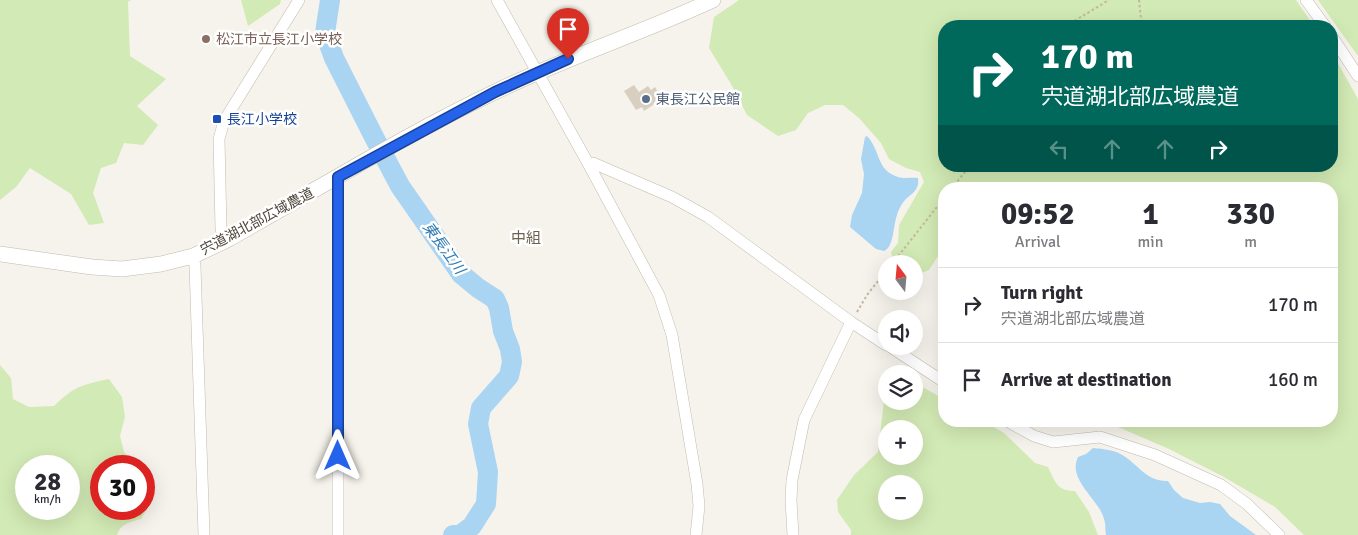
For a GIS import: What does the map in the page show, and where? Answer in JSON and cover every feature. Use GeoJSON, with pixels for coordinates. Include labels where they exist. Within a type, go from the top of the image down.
{"type":"FeatureCollection","features":[{"type":"Feature","properties":{"kind":"street"},"geometry":{"type":"LineString","coordinates":[[225,241],[221,229],[220,139],[224,121],[299,0]]}},
{"type":"Feature","properties":{"kind":"street"},"geometry":{"type":"LineString","coordinates":[[497,0],[659,295],[672,335],[697,484],[699,506],[696,535]]}},
{"type":"Feature","properties":{"kind":"street","name":"宍道湖北部広域農道"},"geometry":{"type":"LineString","coordinates":[[0,254],[73,264],[122,268],[161,264],[193,256],[225,241],[390,148],[495,92],[536,72],[713,0]]}},
{"type":"Feature","properties":{"kind":"street"},"geometry":{"type":"LineString","coordinates":[[1306,0],[1321,20]]}},
{"type":"Feature","properties":{"kind":"street"},"geometry":{"type":"LineString","coordinates":[[1338,46],[1358,76]]}},
{"type":"Feature","properties":{"kind":"street"},"geometry":{"type":"LineString","coordinates":[[589,166],[593,163],[672,197],[708,218],[851,322],[878,339]]}},
{"type":"Feature","properties":{"kind":"street"},"geometry":{"type":"LineString","coordinates":[[338,177],[338,535]]}},
{"type":"Feature","properties":{"kind":"street"},"geometry":{"type":"LineString","coordinates":[[193,256],[195,266],[204,535]]}},
{"type":"Feature","properties":{"kind":"street"},"geometry":{"type":"LineString","coordinates":[[793,535],[792,480],[804,420],[851,322]]}},
{"type":"Feature","properties":{"kind":"street"},"geometry":{"type":"LineString","coordinates":[[903,355],[938,378]]}},
{"type":"Feature","properties":{"kind":"street"},"geometry":{"type":"LineString","coordinates":[[1018,427],[1034,436],[1053,442],[1100,437],[1154,456],[1221,485],[1247,504],[1279,535]]}},
{"type":"Feature","properties":{"kind":"path"},"geometry":{"type":"LineString","coordinates":[[1076,20],[1109,0]]}},
{"type":"Feature","properties":{"kind":"path"},"geometry":{"type":"LineString","coordinates":[[1139,0],[1141,20]]}},
{"type":"Feature","properties":{"kind":"path"},"geometry":{"type":"LineString","coordinates":[[957,182],[965,172]]}},
{"type":"Feature","properties":{"kind":"path"},"geometry":{"type":"LineString","coordinates":[[899,255],[938,206]]}},
{"type":"Feature","properties":{"kind":"path"},"geometry":{"type":"LineString","coordinates":[[851,322],[867,295],[878,281]]}},
{"type":"Feature","properties":{"kind":"green space"},"geometry":{"type":"Polygon","coordinates":[[[0,0],[131,0],[128,2],[130,56],[166,79],[137,106],[158,125],[143,145],[124,143],[116,163],[101,168],[93,193],[104,223],[89,225],[71,194],[30,168],[16,187],[0,200],[0,0]]]}},
{"type":"Feature","properties":{"kind":"green space"},"geometry":{"type":"Polygon","coordinates":[[[241,0],[281,0],[280,4],[248,26],[241,0]]]}},
{"type":"Feature","properties":{"kind":"green space"},"geometry":{"type":"Polygon","coordinates":[[[739,0],[1296,0],[1310,20],[938,20],[938,172],[1338,172],[1338,63],[1358,99],[1358,535],[1304,535],[1275,507],[1224,477],[1169,449],[1118,427],[1338,427],[1338,182],[938,182],[938,256],[929,270],[923,272],[923,255],[892,255],[891,252],[898,243],[899,225],[924,182],[920,172],[906,168],[889,159],[881,143],[859,118],[843,105],[825,105],[808,113],[796,130],[778,136],[747,115],[709,48],[714,17],[739,0]]]}},
{"type":"Feature","properties":{"kind":"green space"},"geometry":{"type":"Polygon","coordinates":[[[1318,0],[1358,0],[1358,56],[1338,28],[1338,20],[1332,20],[1318,0]]]}},
{"type":"Feature","properties":{"kind":"green space"},"geometry":{"type":"Polygon","coordinates":[[[0,365],[11,378],[13,399],[29,407],[54,406],[79,387],[109,379],[122,397],[125,417],[120,436],[124,452],[127,455],[90,455],[90,520],[137,520],[129,522],[120,528],[117,535],[0,535],[0,365]]]}},
{"type":"Feature","properties":{"kind":"green space"},"geometry":{"type":"Polygon","coordinates":[[[923,387],[938,396],[938,427],[994,427],[1004,433],[1035,463],[1048,467],[1060,487],[1069,491],[1075,491],[1089,512],[1098,535],[851,535],[851,530],[838,512],[837,500],[854,475],[878,452],[878,465],[923,465],[923,420],[882,420],[883,410],[923,410],[923,387]]]}},
{"type":"Feature","properties":{"kind":"water"},"geometry":{"type":"Polygon","coordinates":[[[867,136],[886,170],[898,177],[918,178],[917,187],[899,209],[890,245],[884,251],[876,249],[850,227],[852,215],[862,193],[864,174],[861,159],[865,137],[867,136]]]}},
{"type":"Feature","properties":{"kind":"water"},"geometry":{"type":"Polygon","coordinates":[[[1093,448],[1121,454],[1149,476],[1161,481],[1168,481],[1183,498],[1200,503],[1220,504],[1230,516],[1256,535],[1106,535],[1105,521],[1101,512],[1077,474],[1076,465],[1078,457],[1086,454],[1093,448]]]}},
{"type":"Feature","properties":{"kind":"building","name":"東長江公民館"},"geometry":{"type":"Polygon","coordinates":[[[634,85],[639,92],[648,86],[651,90],[655,87],[662,99],[644,111],[642,107],[636,110],[624,91],[634,85]]]}},
{"type":"Feature","properties":{"kind":"waterway","name":"東長江川"},"geometry":{"type":"LineString","coordinates":[[330,0],[325,33],[334,58],[374,137],[400,186],[461,274],[495,299],[499,308],[503,331],[510,349],[512,362],[509,376],[481,408],[478,424],[488,472],[486,504],[472,526],[460,535],[453,535]]}},
{"type":"Feature","properties":{"kind":"place","name":"松江市立長江小学校"},"geometry":{"type":"Point","coordinates":[206,39]}},
{"type":"Feature","properties":{"kind":"place","name":"東長江公民館"},"geometry":{"type":"Point","coordinates":[646,99]}},
{"type":"Feature","properties":{"kind":"place","name":"長江小学校"},"geometry":{"type":"Point","coordinates":[217,119]}},
{"type":"Feature","properties":{"kind":"district","name":"中組"},"geometry":{"type":"Point","coordinates":[526,238]}},
{"type":"Feature","properties":{"kind":"route"},"geometry":{"type":"LineString","coordinates":[[338,456],[338,177],[495,92],[568,59]]}}]}
